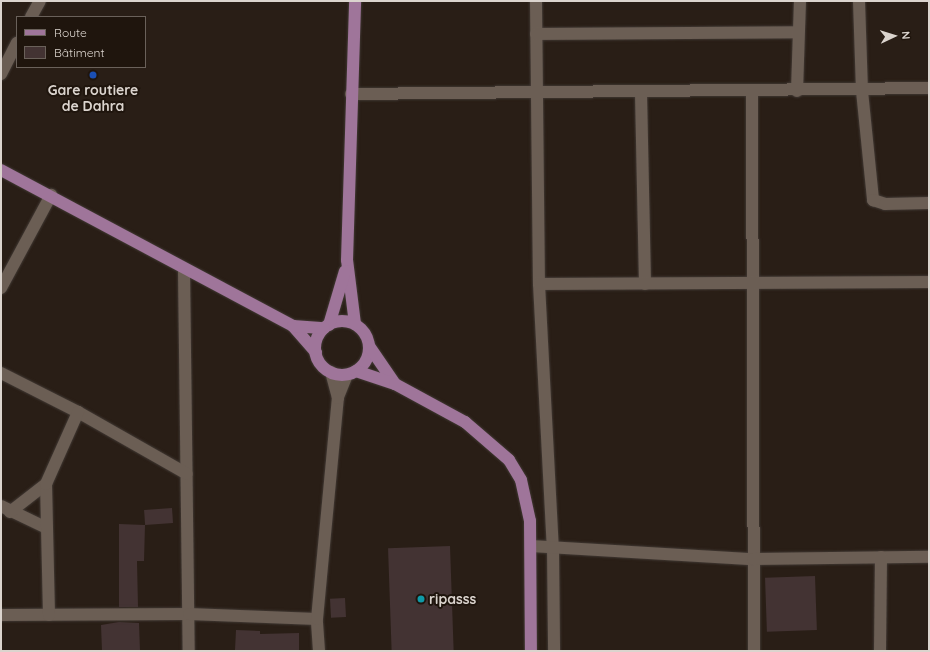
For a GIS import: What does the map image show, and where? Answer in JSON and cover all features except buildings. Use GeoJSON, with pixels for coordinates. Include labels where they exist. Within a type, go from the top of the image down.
{"type":"FeatureCollection","features":[{"type":"Feature","properties":{"kind":"main road"},"geometry":{"type":"LineString","coordinates":[[355,1],[347,260],[355,324]]}},
{"type":"Feature","properties":{"kind":"main road"},"geometry":{"type":"LineString","coordinates":[[1,170],[51,195],[184,269],[293,326],[316,352],[322,366],[331,372],[352,373],[395,384],[465,422],[509,460],[521,480],[527,501],[531,546],[531,651]]}},
{"type":"Feature","properties":{"kind":"main road"},"geometry":{"type":"LineString","coordinates":[[316,352],[318,336],[326,327],[347,260]]}},
{"type":"Feature","properties":{"kind":"main road"},"geometry":{"type":"LineString","coordinates":[[293,326],[326,327],[344,321],[355,324],[365,333],[369,346],[395,384]]}},
{"type":"Feature","properties":{"kind":"main road"},"geometry":{"type":"LineString","coordinates":[[352,373],[366,360],[369,346]]}},
{"type":"Feature","properties":{"kind":"street"},"geometry":{"type":"LineString","coordinates":[[32,16],[40,1]]}},
{"type":"Feature","properties":{"kind":"street"},"geometry":{"type":"LineString","coordinates":[[536,1],[540,284],[553,548],[554,651]]}},
{"type":"Feature","properties":{"kind":"street"},"geometry":{"type":"LineString","coordinates":[[797,91],[800,1]]}},
{"type":"Feature","properties":{"kind":"street"},"geometry":{"type":"LineString","coordinates":[[859,1],[862,91],[873,200],[885,204],[929,203]]}},
{"type":"Feature","properties":{"kind":"street"},"geometry":{"type":"LineString","coordinates":[[536,34],[798,32]]}},
{"type":"Feature","properties":{"kind":"street"},"geometry":{"type":"LineString","coordinates":[[2,71],[16,45]]}},
{"type":"Feature","properties":{"kind":"street"},"geometry":{"type":"LineString","coordinates":[[351,94],[862,91],[929,88]]}},
{"type":"Feature","properties":{"kind":"street"},"geometry":{"type":"LineString","coordinates":[[752,92],[754,651]]}},
{"type":"Feature","properties":{"kind":"street"},"geometry":{"type":"LineString","coordinates":[[641,93],[645,284]]}},
{"type":"Feature","properties":{"kind":"street"},"geometry":{"type":"LineString","coordinates":[[1,288],[51,195]]}},
{"type":"Feature","properties":{"kind":"street"},"geometry":{"type":"LineString","coordinates":[[184,269],[189,651]]}},
{"type":"Feature","properties":{"kind":"street"},"geometry":{"type":"LineString","coordinates":[[540,284],[929,282]]}},
{"type":"Feature","properties":{"kind":"street"},"geometry":{"type":"LineString","coordinates":[[319,651],[317,619],[338,398],[331,372]]}},
{"type":"Feature","properties":{"kind":"street"},"geometry":{"type":"LineString","coordinates":[[1,373],[78,412],[187,474]]}},
{"type":"Feature","properties":{"kind":"street"},"geometry":{"type":"LineString","coordinates":[[338,398],[352,373]]}},
{"type":"Feature","properties":{"kind":"street"},"geometry":{"type":"LineString","coordinates":[[49,615],[46,484],[78,412]]}},
{"type":"Feature","properties":{"kind":"street"},"geometry":{"type":"LineString","coordinates":[[6,509],[46,484]]}},
{"type":"Feature","properties":{"kind":"street"},"geometry":{"type":"LineString","coordinates":[[6,509],[47,528]]}},
{"type":"Feature","properties":{"kind":"street"},"geometry":{"type":"LineString","coordinates":[[531,546],[753,559],[929,557]]}},
{"type":"Feature","properties":{"kind":"street"},"geometry":{"type":"LineString","coordinates":[[880,651],[881,557]]}},
{"type":"Feature","properties":{"kind":"street"},"geometry":{"type":"LineString","coordinates":[[1,615],[189,614],[317,619]]}},
{"type":"Feature","properties":{"kind":"place","name":"Gare routiere de Dahra"},"geometry":{"type":"Point","coordinates":[93,75]}},
{"type":"Feature","properties":{"kind":"place","name":"ripasss"},"geometry":{"type":"Point","coordinates":[421,599]}}]}
